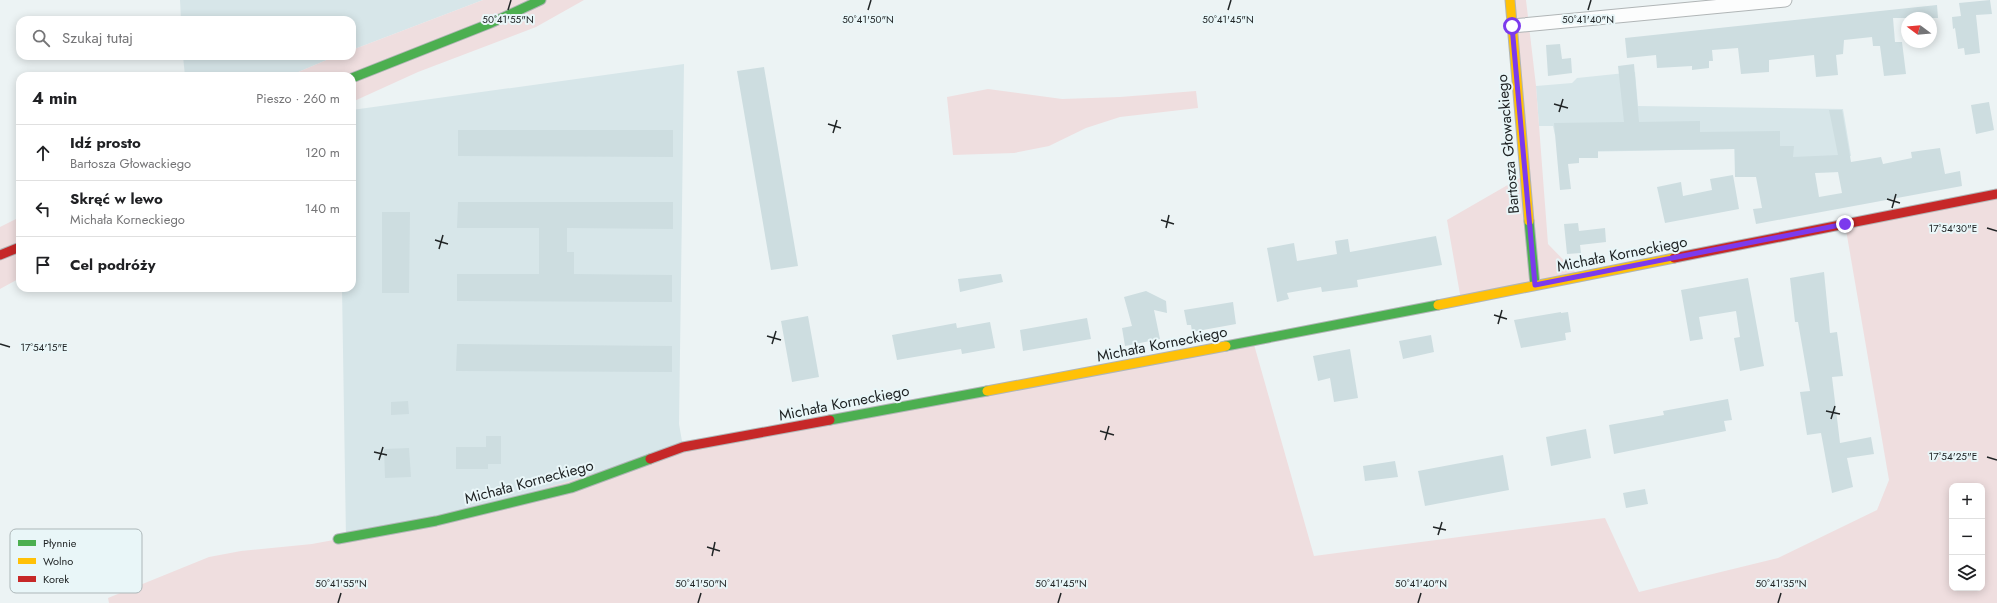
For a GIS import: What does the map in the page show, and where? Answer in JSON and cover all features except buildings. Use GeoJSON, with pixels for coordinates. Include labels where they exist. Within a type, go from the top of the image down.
{"type":"FeatureCollection","features":[{"type":"Feature","properties":{"kind":"street"},"geometry":{"type":"LineString","coordinates":[[356,76],[491,23],[541,0]]}},
{"type":"Feature","properties":{"kind":"street","name":"Bartosza Głowackiego"},"geometry":{"type":"LineString","coordinates":[[1510,0],[1535,285]]}},
{"type":"Feature","properties":{"kind":"street"},"geometry":{"type":"LineString","coordinates":[[1512,26],[1785,0]]}},
{"type":"Feature","properties":{"kind":"street","name":"Michała Korneckiego"},"geometry":{"type":"LineString","coordinates":[[338,539],[436,521],[571,488],[683,447],[1272,338],[1997,194]]}},
{"type":"Feature","properties":{"kind":"street"},"geometry":{"type":"LineString","coordinates":[[0,255],[16,249]]}},
{"type":"Feature","properties":{"kind":"shaded area"},"geometry":{"type":"Polygon","coordinates":[[[180,0],[483,0],[356,48],[356,16],[181,16],[180,0]]]}},
{"type":"Feature","properties":{"kind":"shaded area"},"geometry":{"type":"Polygon","coordinates":[[[483,0],[584,0],[536,27],[418,72],[356,100],[356,72],[298,72],[327,60],[356,60],[356,48],[483,0]]]}},
{"type":"Feature","properties":{"kind":"shaded area"},"geometry":{"type":"Polygon","coordinates":[[[1510,0],[1526,0],[1536,86],[1548,244],[1580,277],[1461,300],[1447,220],[1525,175],[1510,0]]]}},
{"type":"Feature","properties":{"kind":"shaded area"},"geometry":{"type":"Polygon","coordinates":[[[183,60],[327,60],[298,72],[185,72],[183,60]]]}},
{"type":"Feature","properties":{"kind":"shaded area"},"geometry":{"type":"Polygon","coordinates":[[[684,64],[679,424],[683,447],[571,488],[346,538],[342,292],[356,292],[356,109],[684,64]]]}},
{"type":"Feature","properties":{"kind":"shaded area"},"geometry":{"type":"Polygon","coordinates":[[[1635,72],[1638,106],[1843,109],[1851,156],[1843,157],[1843,172],[1780,173],[1780,176],[1735,177],[1734,149],[1577,152],[1569,133],[1555,135],[1553,126],[1539,126],[1536,86],[1572,83],[1577,78],[1635,72]]]}},
{"type":"Feature","properties":{"kind":"shaded area"},"geometry":{"type":"Polygon","coordinates":[[[988,89],[1062,99],[1120,97],[1196,91],[1198,108],[1120,117],[1086,128],[1049,146],[1014,153],[953,155],[947,97],[988,89]]]}},
{"type":"Feature","properties":{"kind":"shaded area"},"geometry":{"type":"Polygon","coordinates":[[[1997,194],[1997,603],[109,603],[108,598],[120,593],[142,593],[142,584],[209,557],[241,551],[312,544],[436,521],[683,447],[1253,341],[1314,556],[1605,518],[1639,592],[1778,558],[1877,510],[1889,480],[1845,224],[1997,194]]]}},
{"type":"Feature","properties":{"kind":"shaded area"},"geometry":{"type":"Polygon","coordinates":[[[16,219],[16,280],[0,289],[0,227],[16,219]]]}},
{"type":"Feature","properties":{"kind":"traffic: fast"},"geometry":{"type":"LineString","coordinates":[[356,76],[491,23],[541,0]]}},
{"type":"Feature","properties":{"kind":"traffic: fast"},"geometry":{"type":"LineString","coordinates":[[1529,221],[1535,285]]}},
{"type":"Feature","properties":{"kind":"traffic: fast"},"geometry":{"type":"LineString","coordinates":[[1226,346],[1438,305]]}},
{"type":"Feature","properties":{"kind":"traffic: fast"},"geometry":{"type":"LineString","coordinates":[[830,420],[987,391]]}},
{"type":"Feature","properties":{"kind":"traffic: fast"},"geometry":{"type":"LineString","coordinates":[[338,539],[436,521],[571,488],[650,459]]}},
{"type":"Feature","properties":{"kind":"traffic: slow"},"geometry":{"type":"LineString","coordinates":[[1510,0],[1529,221]]}},
{"type":"Feature","properties":{"kind":"traffic: slow"},"geometry":{"type":"LineString","coordinates":[[1438,305],[1674,258]]}},
{"type":"Feature","properties":{"kind":"traffic: slow"},"geometry":{"type":"LineString","coordinates":[[987,391],[1226,346]]}},
{"type":"Feature","properties":{"kind":"traffic: jam"},"geometry":{"type":"LineString","coordinates":[[1674,258],[1997,194]]}},
{"type":"Feature","properties":{"kind":"traffic: jam"},"geometry":{"type":"LineString","coordinates":[[0,255],[16,249]]}},
{"type":"Feature","properties":{"kind":"traffic: jam"},"geometry":{"type":"LineString","coordinates":[[650,459],[683,447],[830,420]]}},
{"type":"Feature","properties":{"kind":"route"},"geometry":{"type":"LineString","coordinates":[[1512,26],[1535,285],[1845,224]]}}]}
